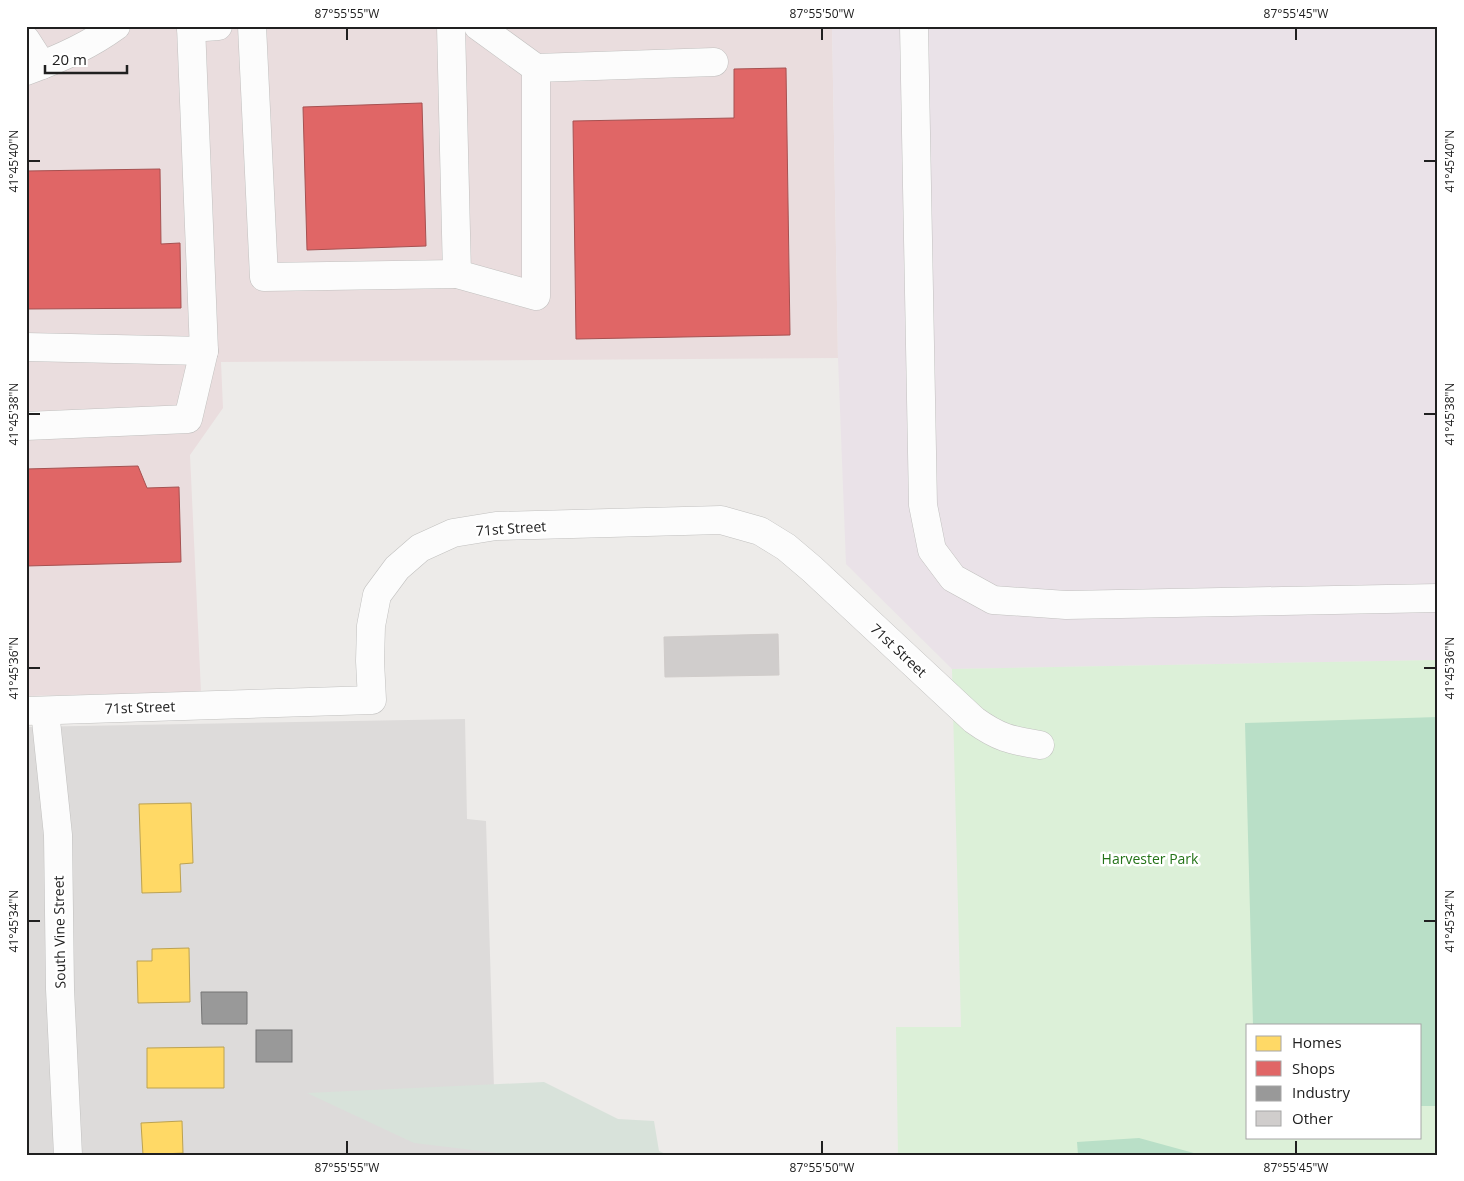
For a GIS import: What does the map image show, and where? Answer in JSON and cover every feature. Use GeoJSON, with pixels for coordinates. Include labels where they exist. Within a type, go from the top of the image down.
{"type":"FeatureCollection","features":[{"type":"Feature","properties":{"kind":"street"},"geometry":{"type":"LineString","coordinates":[[26,40],[34,68],[83,46],[116,26]]}},
{"type":"Feature","properties":{"kind":"street"},"geometry":{"type":"LineString","coordinates":[[26,426],[188,419],[204,351],[191,27],[218,26]]}},
{"type":"Feature","properties":{"kind":"street"},"geometry":{"type":"LineString","coordinates":[[252,26],[264,277],[457,274],[536,296],[536,68]]}},
{"type":"Feature","properties":{"kind":"street"},"geometry":{"type":"LineString","coordinates":[[451,26],[457,274]]}},
{"type":"Feature","properties":{"kind":"street"},"geometry":{"type":"LineString","coordinates":[[914,26],[922,506],[932,550],[953,578],[993,600],[1066,605],[1438,598]]}},
{"type":"Feature","properties":{"kind":"street"},"geometry":{"type":"LineString","coordinates":[[490,30],[536,68],[714,62]]}},
{"type":"Feature","properties":{"kind":"street"},"geometry":{"type":"LineString","coordinates":[[26,347],[204,351]]}},
{"type":"Feature","properties":{"kind":"street","name":"71st Street"},"geometry":{"type":"LineString","coordinates":[[36,711],[372,700],[371,626],[377,595],[397,568],[420,548],[453,533],[496,526],[721,520],[760,531],[786,547],[974,720],[990,732],[1010,740],[1040,745]]}},
{"type":"Feature","properties":{"kind":"street","name":"South Vine Street"},"geometry":{"type":"LineString","coordinates":[[36,711],[58,835],[60,989],[68,1155]]}},
{"type":"Feature","properties":{"kind":"shaded area"},"geometry":{"type":"Polygon","coordinates":[[[26,26],[832,26],[838,358],[221,362],[223,408],[190,455],[201,692],[26,696],[26,26]]]}},
{"type":"Feature","properties":{"kind":"shaded area"},"geometry":{"type":"Polygon","coordinates":[[[832,26],[1438,26],[1438,660],[952,669],[846,564],[838,358],[832,26]]]}},
{"type":"Feature","properties":{"kind":"shaded area"},"geometry":{"type":"Polygon","coordinates":[[[465,719],[467,819],[486,821],[496,1155],[26,1155],[26,727],[465,719]]]}},
{"type":"Feature","properties":{"kind":"shaded area"},"geometry":{"type":"Polygon","coordinates":[[[544,1082],[618,1119],[654,1121],[659,1151],[668,1155],[515,1155],[414,1143],[307,1093],[544,1082]]]}},
{"type":"Feature","properties":{"kind":"green space","name":"Harvester Park"},"geometry":{"type":"Polygon","coordinates":[[[1438,660],[1438,1155],[898,1155],[896,1027],[961,1027],[952,669],[1438,660]]]}},
{"type":"Feature","properties":{"kind":"green space"},"geometry":{"type":"Polygon","coordinates":[[[1438,717],[1438,1106],[1422,1106],[1422,1024],[1253,1024],[1245,723],[1438,717]]]}},
{"type":"Feature","properties":{"kind":"green space"},"geometry":{"type":"Polygon","coordinates":[[[1139,1138],[1201,1155],[1078,1155],[1077,1142],[1139,1138]]]}},
{"type":"Feature","properties":{"kind":"building: Homes"},"geometry":{"type":"Polygon","coordinates":[[[191,803],[193,863],[180,864],[181,892],[142,893],[139,804],[191,803]]]}},
{"type":"Feature","properties":{"kind":"building: Homes"},"geometry":{"type":"Polygon","coordinates":[[[189,948],[190,1002],[138,1003],[137,961],[152,961],[152,949],[189,948]]]}},
{"type":"Feature","properties":{"kind":"building: Homes"},"geometry":{"type":"Polygon","coordinates":[[[224,1047],[224,1088],[147,1088],[147,1048],[224,1047]]]}},
{"type":"Feature","properties":{"kind":"building: Homes"},"geometry":{"type":"Polygon","coordinates":[[[182,1121],[183,1153],[143,1155],[141,1123],[182,1121]]]}},
{"type":"Feature","properties":{"kind":"building: Shops"},"geometry":{"type":"Polygon","coordinates":[[[786,68],[790,335],[576,339],[573,121],[734,118],[734,69],[786,68]]]}},
{"type":"Feature","properties":{"kind":"building: Shops"},"geometry":{"type":"Polygon","coordinates":[[[422,103],[426,246],[307,250],[303,107],[422,103]]]}},
{"type":"Feature","properties":{"kind":"building: Shops"},"geometry":{"type":"Polygon","coordinates":[[[160,169],[161,244],[180,243],[181,308],[26,309],[26,171],[160,169]]]}},
{"type":"Feature","properties":{"kind":"building: Shops"},"geometry":{"type":"Polygon","coordinates":[[[138,466],[147,488],[179,487],[181,562],[26,566],[26,469],[138,466]]]}},
{"type":"Feature","properties":{"kind":"building: Industry"},"geometry":{"type":"Polygon","coordinates":[[[201,992],[247,992],[247,1024],[202,1024],[201,992]]]}},
{"type":"Feature","properties":{"kind":"building: Industry"},"geometry":{"type":"Polygon","coordinates":[[[256,1030],[292,1030],[292,1062],[256,1062],[256,1030]]]}},
{"type":"Feature","properties":{"kind":"building: Other"},"geometry":{"type":"Polygon","coordinates":[[[778,634],[779,675],[665,677],[664,637],[778,634]]]}}]}
